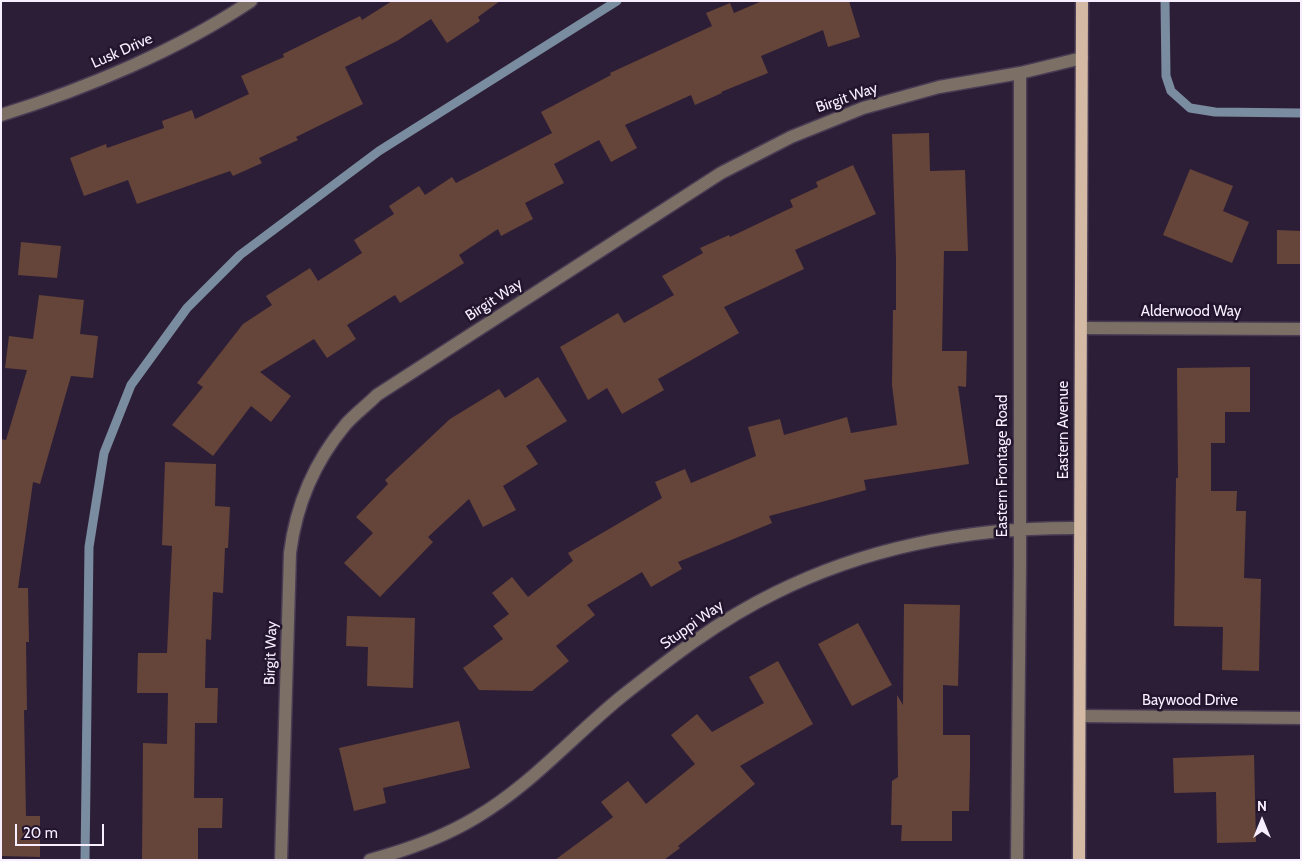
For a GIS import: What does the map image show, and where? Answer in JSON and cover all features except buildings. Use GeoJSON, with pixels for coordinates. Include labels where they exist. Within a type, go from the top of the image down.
{"type":"FeatureCollection","features":[{"type":"Feature","properties":{"kind":"main road","name":"Eastern Avenue"},"geometry":{"type":"LineString","coordinates":[[1079,860],[1082,1]]}},
{"type":"Feature","properties":{"kind":"street","name":"Lusk Drive"},"geometry":{"type":"LineString","coordinates":[[1,115],[35,105],[107,76],[178,43],[251,1]]}},
{"type":"Feature","properties":{"kind":"street","name":"Birgit Way"},"geometry":{"type":"LineString","coordinates":[[281,860],[292,532],[304,493],[322,456],[347,423],[377,395],[721,173],[791,136],[863,108],[939,87],[1020,73],[1082,58]]}},
{"type":"Feature","properties":{"kind":"street","name":"Eastern Frontage Road"},"geometry":{"type":"LineString","coordinates":[[1017,860],[1020,564],[1018,530],[1020,73]]}},
{"type":"Feature","properties":{"kind":"street","name":"Alderwood Way"},"geometry":{"type":"LineString","coordinates":[[1081,328],[1301,330]]}},
{"type":"Feature","properties":{"kind":"street","name":"Stuppi Way"},"geometry":{"type":"LineString","coordinates":[[370,860],[430,841],[475,818],[517,789],[620,698],[684,648],[738,613],[775,592],[834,567],[896,547],[958,534],[1044,528],[1080,528]]}},
{"type":"Feature","properties":{"kind":"street","name":"Baywood Drive"},"geometry":{"type":"LineString","coordinates":[[1080,716],[1301,718]]}},
{"type":"Feature","properties":{"kind":"waterway"},"geometry":{"type":"LineString","coordinates":[[85,860],[89,547],[104,453],[131,385],[187,308],[240,255],[379,151],[617,1]]}},
{"type":"Feature","properties":{"kind":"waterway"},"geometry":{"type":"LineString","coordinates":[[1165,1],[1166,76],[1171,91],[1190,108],[1215,112],[1301,113]]}}]}
